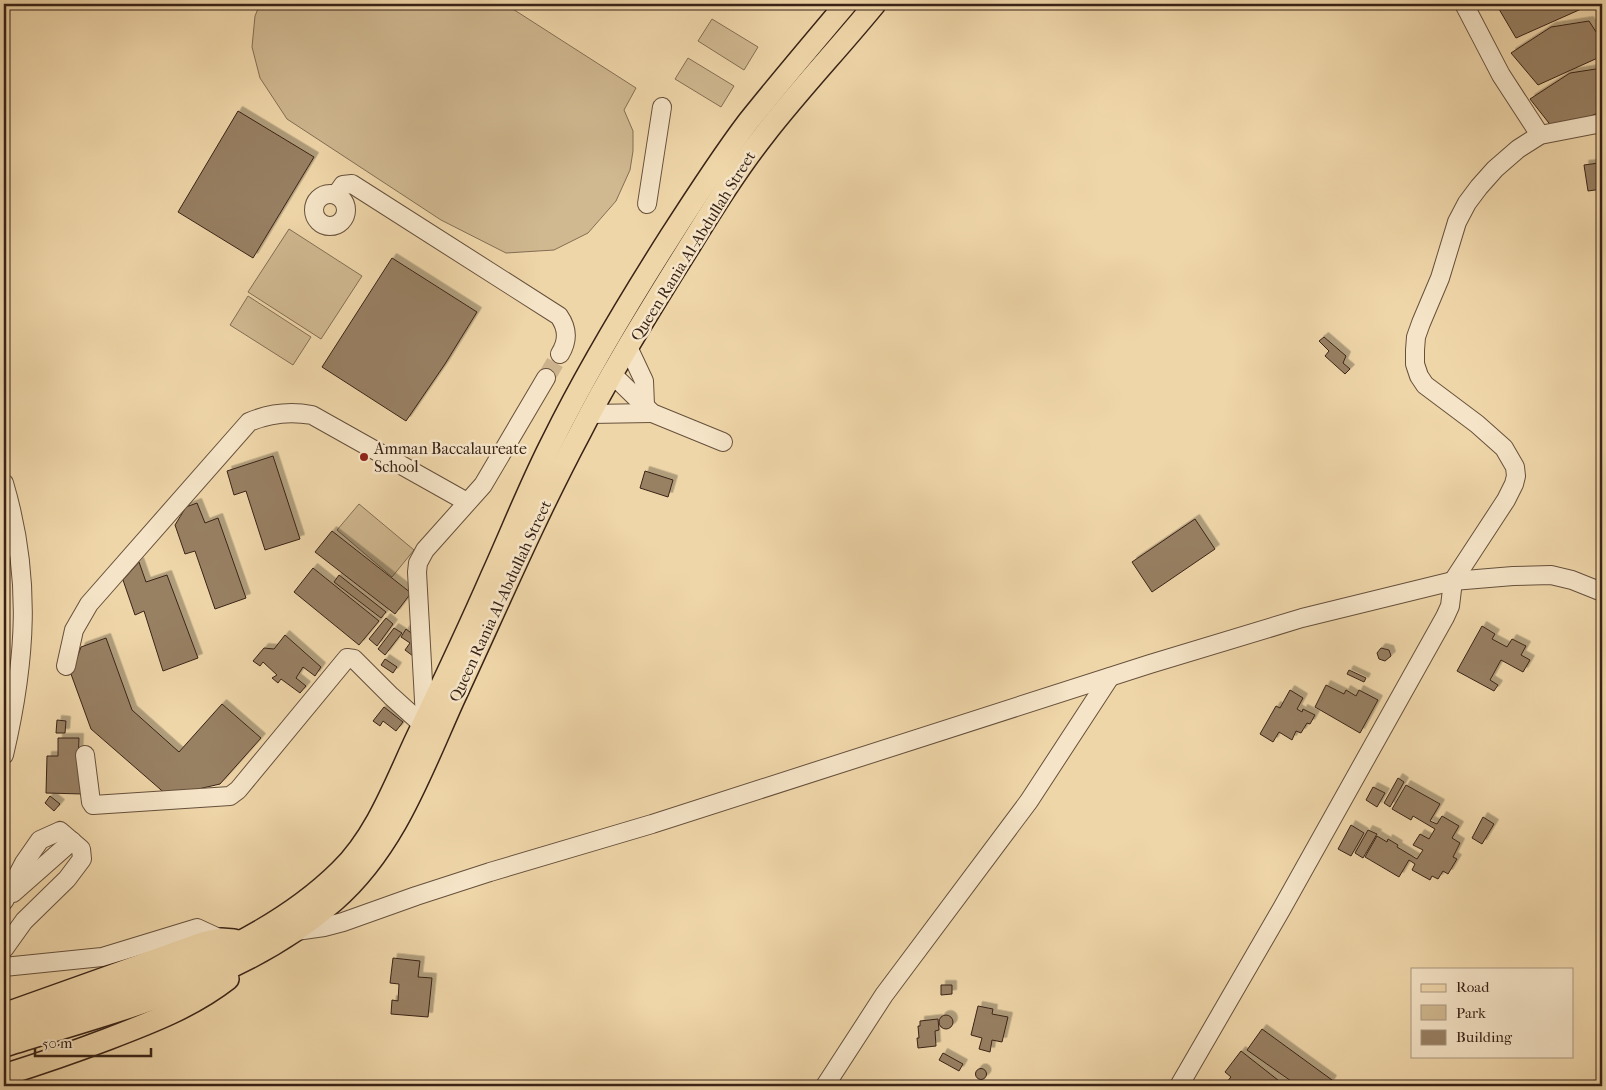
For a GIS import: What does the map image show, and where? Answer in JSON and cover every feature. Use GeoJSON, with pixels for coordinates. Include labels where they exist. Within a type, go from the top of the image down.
{"type":"FeatureCollection","features":[{"type":"Feature","properties":{"kind":"main road","name":"Queen Rania Al-Abdullah Street"},"geometry":{"type":"LineString","coordinates":[[4,1030],[159,979],[202,961],[231,939],[268,926],[312,896],[352,859],[379,816],[552,441],[608,338],[652,266],[724,156],[747,124],[846,4]]}},
{"type":"Feature","properties":{"kind":"main road","name":"Queen Rania Al-Abdullah Street"},"geometry":{"type":"LineString","coordinates":[[4,1046],[145,1003],[229,970],[296,932],[332,903],[369,865],[394,827],[495,609],[590,414],[612,374],[700,230],[749,155],[875,4]]}},
{"type":"Feature","properties":{"kind":"main road"},"geometry":{"type":"LineString","coordinates":[[4,1014],[206,942],[231,939]]}},
{"type":"Feature","properties":{"kind":"main road"},"geometry":{"type":"LineString","coordinates":[[4,1075],[46,1062],[141,1026],[195,1002],[262,952]]}},
{"type":"Feature","properties":{"kind":"street"},"geometry":{"type":"LineString","coordinates":[[1464,4],[1501,75],[1540,135]]}},
{"type":"Feature","properties":{"kind":"street"},"geometry":{"type":"LineString","coordinates":[[647,204],[662,107]]}},
{"type":"Feature","properties":{"kind":"street"},"geometry":{"type":"LineString","coordinates":[[1179,1086],[1281,910],[1445,617],[1450,606],[1453,581],[1506,500],[1514,484],[1516,476],[1515,467],[1504,448],[1477,424],[1425,385],[1419,376],[1415,364],[1416,337],[1426,308],[1440,278],[1457,222],[1467,203],[1495,169],[1518,149],[1540,135],[1602,123]]}},
{"type":"Feature","properties":{"kind":"street"},"geometry":{"type":"LineString","coordinates":[[336,195],[343,185],[352,184],[560,316],[566,327],[567,340],[566,346],[560,354]]}},
{"type":"Feature","properties":{"kind":"street"},"geometry":{"type":"LineString","coordinates":[[628,347],[644,381],[649,409]]}},
{"type":"Feature","properties":{"kind":"street"},"geometry":{"type":"LineString","coordinates":[[612,374],[649,409],[723,442]]}},
{"type":"Feature","properties":{"kind":"street"},"geometry":{"type":"LineString","coordinates":[[424,722],[418,563],[428,545],[483,485],[546,378]]}},
{"type":"Feature","properties":{"kind":"street"},"geometry":{"type":"LineString","coordinates":[[590,414],[649,409]]}},
{"type":"Feature","properties":{"kind":"street"},"geometry":{"type":"LineString","coordinates":[[66,666],[74,630],[89,604],[249,422],[259,417],[286,412],[312,415],[467,502]]}},
{"type":"Feature","properties":{"kind":"street"},"geometry":{"type":"LineString","coordinates":[[4,483],[18,545],[22,576],[24,620],[16,689],[4,755]]}},
{"type":"Feature","properties":{"kind":"street"},"geometry":{"type":"LineString","coordinates":[[296,932],[343,922],[490,872],[652,824],[1110,677],[1302,618],[1453,581],[1551,575],[1572,580],[1602,592]]}},
{"type":"Feature","properties":{"kind":"street"},"geometry":{"type":"LineString","coordinates":[[85,755],[91,802],[93,805],[230,796],[238,790],[347,658],[354,659],[391,696],[424,722]]}},
{"type":"Feature","properties":{"kind":"street"},"geometry":{"type":"LineString","coordinates":[[825,1086],[884,995],[1029,801],[1110,677]]}},
{"type":"Feature","properties":{"kind":"street"},"geometry":{"type":"LineString","coordinates":[[4,901],[72,841],[81,849],[82,860],[67,879],[24,921],[4,949]]}},
{"type":"Feature","properties":{"kind":"street"},"geometry":{"type":"LineString","coordinates":[[4,968],[102,957],[197,928],[231,939]]}},
{"type":"Feature","properties":{"kind":"street"},"geometry":{"type":"LineString","coordinates":[[90,983],[102,957]]}},
{"type":"Feature","properties":{"kind":"green space"},"geometry":{"type":"Polygon","coordinates":[[[260,4],[505,4],[636,88],[624,110],[633,131],[633,151],[630,170],[616,201],[588,233],[554,250],[506,253],[441,220],[287,119],[260,78],[252,47],[255,16],[260,4]]]}},
{"type":"Feature","properties":{"kind":"green space"},"geometry":{"type":"Polygon","coordinates":[[[712,19],[758,47],[744,70],[698,41],[712,19]]]}},
{"type":"Feature","properties":{"kind":"green space"},"geometry":{"type":"Polygon","coordinates":[[[688,58],[734,86],[721,107],[675,79],[688,58]]]}},
{"type":"Feature","properties":{"kind":"green space"},"geometry":{"type":"Polygon","coordinates":[[[289,229],[362,276],[321,339],[248,292],[289,229]]]}},
{"type":"Feature","properties":{"kind":"green space"},"geometry":{"type":"Polygon","coordinates":[[[248,296],[311,337],[293,365],[230,325],[248,296]]]}},
{"type":"Feature","properties":{"kind":"green space"},"geometry":{"type":"Polygon","coordinates":[[[359,504],[414,550],[392,577],[337,530],[359,504]]]}},
{"type":"Feature","properties":{"kind":"building"},"geometry":{"type":"Polygon","coordinates":[[[1496,4],[1587,4],[1588,6],[1516,38],[1496,4]]]}},
{"type":"Feature","properties":{"kind":"building"},"geometry":{"type":"Polygon","coordinates":[[[1589,21],[1602,41],[1602,56],[1538,85],[1511,53],[1551,27],[1589,21]]]}},
{"type":"Feature","properties":{"kind":"building"},"geometry":{"type":"Polygon","coordinates":[[[1602,68],[1602,111],[1556,132],[1530,99],[1570,73],[1602,68]]]}},
{"type":"Feature","properties":{"kind":"building"},"geometry":{"type":"Polygon","coordinates":[[[238,111],[314,157],[253,258],[178,212],[238,111]]]}},
{"type":"Feature","properties":{"kind":"building"},"geometry":{"type":"Polygon","coordinates":[[[1599,163],[1600,167],[1602,166],[1602,189],[1588,191],[1584,165],[1599,163]]]}},
{"type":"Feature","properties":{"kind":"building"},"geometry":{"type":"Polygon","coordinates":[[[392,258],[477,312],[445,364],[406,421],[322,367],[392,258]]]}},
{"type":"Feature","properties":{"kind":"building"},"geometry":{"type":"Polygon","coordinates":[[[1324,337],[1346,356],[1343,363],[1350,369],[1345,374],[1325,356],[1329,351],[1319,341],[1324,337]]]}},
{"type":"Feature","properties":{"kind":"building"},"geometry":{"type":"Polygon","coordinates":[[[273,456],[300,539],[265,550],[246,491],[234,495],[227,471],[273,456]]]}},
{"type":"Feature","properties":{"kind":"building"},"geometry":{"type":"Polygon","coordinates":[[[645,471],[673,480],[668,497],[640,488],[645,471]]]}},
{"type":"Feature","properties":{"kind":"building"},"geometry":{"type":"Polygon","coordinates":[[[197,503],[205,523],[218,518],[246,598],[215,609],[195,551],[185,554],[175,525],[186,507],[197,503]]]}},
{"type":"Feature","properties":{"kind":"building"},"geometry":{"type":"Polygon","coordinates":[[[1195,519],[1215,549],[1152,592],[1132,562],[1195,519]]]}},
{"type":"Feature","properties":{"kind":"building"},"geometry":{"type":"Polygon","coordinates":[[[332,531],[411,593],[395,614],[315,552],[332,531]]]}},
{"type":"Feature","properties":{"kind":"building"},"geometry":{"type":"Polygon","coordinates":[[[139,562],[146,582],[167,575],[198,658],[163,671],[144,611],[135,615],[123,580],[139,562]]]}},
{"type":"Feature","properties":{"kind":"building"},"geometry":{"type":"Polygon","coordinates":[[[313,568],[379,621],[359,645],[294,592],[313,568]]]}},
{"type":"Feature","properties":{"kind":"building"},"geometry":{"type":"Polygon","coordinates":[[[339,575],[386,612],[381,618],[334,582],[339,575]]]}},
{"type":"Feature","properties":{"kind":"building"},"geometry":{"type":"Polygon","coordinates":[[[386,618],[393,624],[377,646],[369,639],[386,618]]]}},
{"type":"Feature","properties":{"kind":"building"},"geometry":{"type":"Polygon","coordinates":[[[1482,626],[1495,634],[1492,639],[1507,647],[1512,639],[1526,646],[1521,655],[1530,660],[1523,672],[1501,660],[1490,680],[1498,685],[1494,691],[1457,671],[1482,626]]]}},
{"type":"Feature","properties":{"kind":"building"},"geometry":{"type":"Polygon","coordinates":[[[394,628],[402,633],[385,655],[378,649],[394,628]]]}},
{"type":"Feature","properties":{"kind":"building"},"geometry":{"type":"Polygon","coordinates":[[[406,629],[419,639],[413,656],[405,650],[410,643],[401,637],[406,629]]]}},
{"type":"Feature","properties":{"kind":"building"},"geometry":{"type":"Polygon","coordinates":[[[285,635],[321,667],[315,676],[303,667],[296,678],[306,686],[300,693],[281,679],[278,683],[272,678],[277,675],[263,662],[260,666],[253,661],[264,648],[274,649],[285,635]]]}},
{"type":"Feature","properties":{"kind":"building"},"geometry":{"type":"Polygon","coordinates":[[[106,638],[132,710],[179,752],[222,704],[261,738],[220,784],[168,796],[91,729],[71,674],[81,647],[106,638]]]}},
{"type":"Feature","properties":{"kind":"building"},"geometry":{"type":"Polygon","coordinates":[[[1381,648],[1389,650],[1391,656],[1385,661],[1379,659],[1377,653],[1381,648]]]}},
{"type":"Feature","properties":{"kind":"building"},"geometry":{"type":"Polygon","coordinates":[[[385,659],[397,667],[393,673],[381,665],[385,659]]]}},
{"type":"Feature","properties":{"kind":"building"},"geometry":{"type":"Polygon","coordinates":[[[1349,670],[1366,678],[1364,682],[1347,674],[1349,670]]]}},
{"type":"Feature","properties":{"kind":"building"},"geometry":{"type":"Polygon","coordinates":[[[1326,685],[1344,694],[1346,690],[1356,696],[1359,690],[1378,700],[1360,733],[1315,707],[1326,685]]]}},
{"type":"Feature","properties":{"kind":"building"},"geometry":{"type":"Polygon","coordinates":[[[1290,690],[1303,698],[1297,709],[1302,712],[1303,709],[1315,715],[1310,724],[1307,723],[1301,733],[1296,731],[1292,740],[1279,732],[1273,742],[1260,734],[1276,706],[1280,708],[1290,690]]]}},
{"type":"Feature","properties":{"kind":"building"},"geometry":{"type":"Polygon","coordinates":[[[384,707],[403,722],[396,731],[383,721],[380,726],[373,721],[384,707]]]}},
{"type":"Feature","properties":{"kind":"building"},"geometry":{"type":"Polygon","coordinates":[[[57,720],[66,721],[65,733],[56,733],[57,720]]]}},
{"type":"Feature","properties":{"kind":"building"},"geometry":{"type":"Polygon","coordinates":[[[58,738],[79,738],[78,763],[83,794],[46,793],[47,756],[58,756],[58,738]]]}},
{"type":"Feature","properties":{"kind":"building"},"geometry":{"type":"Polygon","coordinates":[[[1398,778],[1404,782],[1390,807],[1384,803],[1398,778]]]}},
{"type":"Feature","properties":{"kind":"building"},"geometry":{"type":"Polygon","coordinates":[[[1406,785],[1440,804],[1430,821],[1437,824],[1442,816],[1459,826],[1452,838],[1460,843],[1453,857],[1457,859],[1448,874],[1443,871],[1438,879],[1432,876],[1430,880],[1412,870],[1415,864],[1409,860],[1399,877],[1365,857],[1377,836],[1387,842],[1388,839],[1417,859],[1423,850],[1413,845],[1420,834],[1429,839],[1435,829],[1413,816],[1411,820],[1392,809],[1406,785]]]}},
{"type":"Feature","properties":{"kind":"building"},"geometry":{"type":"Polygon","coordinates":[[[1373,787],[1385,793],[1377,807],[1366,800],[1373,787]]]}},
{"type":"Feature","properties":{"kind":"building"},"geometry":{"type":"Polygon","coordinates":[[[50,796],[60,804],[54,811],[45,803],[50,796]]]}},
{"type":"Feature","properties":{"kind":"building"},"geometry":{"type":"Polygon","coordinates":[[[1483,817],[1494,824],[1482,844],[1472,838],[1483,817]]]}},
{"type":"Feature","properties":{"kind":"building"},"geometry":{"type":"Polygon","coordinates":[[[1351,825],[1364,833],[1351,856],[1338,849],[1351,825]]]}},
{"type":"Feature","properties":{"kind":"building"},"geometry":{"type":"Polygon","coordinates":[[[1368,830],[1377,834],[1363,858],[1355,853],[1368,830]]]}},
{"type":"Feature","properties":{"kind":"building"},"geometry":{"type":"Polygon","coordinates":[[[393,958],[420,961],[418,977],[432,978],[428,1017],[391,1014],[392,1000],[398,1001],[399,984],[390,983],[393,958]]]}},
{"type":"Feature","properties":{"kind":"building"},"geometry":{"type":"Polygon","coordinates":[[[941,985],[952,985],[952,994],[941,995],[941,985]]]}},
{"type":"Feature","properties":{"kind":"building"},"geometry":{"type":"Polygon","coordinates":[[[978,1006],[993,1009],[992,1014],[1008,1017],[1002,1042],[992,1040],[990,1052],[979,1049],[982,1038],[971,1035],[978,1006]]]}},
{"type":"Feature","properties":{"kind":"building"},"geometry":{"type":"Polygon","coordinates":[[[943,1015],[949,1015],[953,1022],[949,1029],[943,1029],[939,1025],[939,1019],[943,1015]]]}},
{"type":"Feature","properties":{"kind":"building"},"geometry":{"type":"Polygon","coordinates":[[[938,1019],[939,1030],[935,1031],[936,1046],[918,1048],[917,1038],[919,1038],[918,1026],[920,1026],[920,1021],[938,1019]]]}},
{"type":"Feature","properties":{"kind":"building"},"geometry":{"type":"Polygon","coordinates":[[[1262,1029],[1332,1080],[1328,1086],[1298,1086],[1247,1050],[1262,1029]]]}},
{"type":"Feature","properties":{"kind":"building"},"geometry":{"type":"Polygon","coordinates":[[[1241,1051],[1283,1084],[1281,1086],[1227,1086],[1225,1084],[1231,1077],[1225,1072],[1241,1051]]]}},
{"type":"Feature","properties":{"kind":"building"},"geometry":{"type":"Polygon","coordinates":[[[943,1053],[963,1064],[959,1071],[939,1060],[943,1053]]]}},
{"type":"Feature","properties":{"kind":"building"},"geometry":{"type":"Polygon","coordinates":[[[979,1069],[983,1069],[986,1074],[985,1078],[979,1079],[976,1076],[976,1072],[979,1069]]]}},
{"type":"Feature","properties":{"kind":"tunnel"},"geometry":{"type":"LineString","coordinates":[[546,378],[560,354]]}},
{"type":"Feature","properties":{"kind":"place","name":"Amman Baccalaureate School"},"geometry":{"type":"Point","coordinates":[364,457]}}]}
